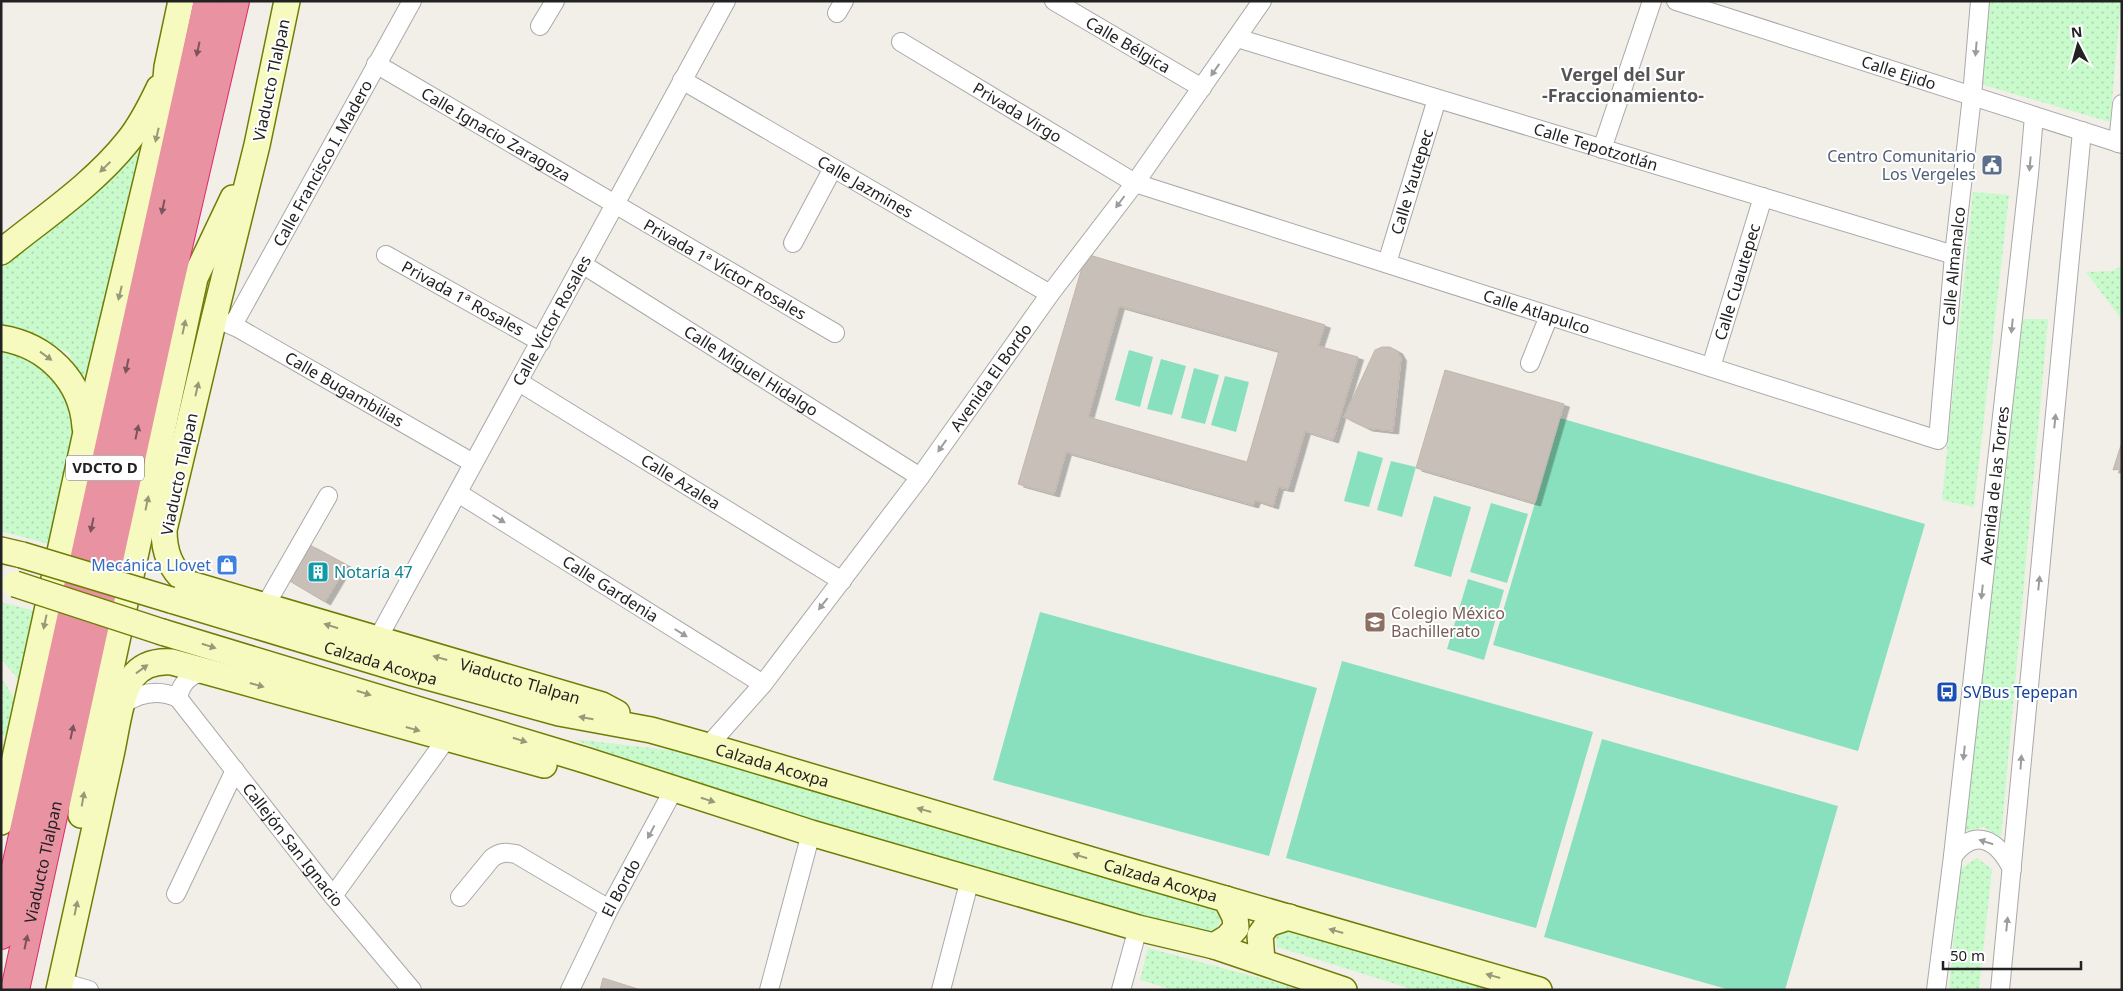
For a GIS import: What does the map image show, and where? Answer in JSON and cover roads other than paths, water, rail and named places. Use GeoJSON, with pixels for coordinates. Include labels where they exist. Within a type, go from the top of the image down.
{"type":"FeatureCollection","features":[{"type":"Feature","properties":{"kind":"highway","name":"Viaducto Tlalpan"},"geometry":{"type":"LineString","coordinates":[[1,935],[208,1]]}},
{"type":"Feature","properties":{"kind":"highway","name":"Viaducto Tlalpan"},"geometry":{"type":"LineString","coordinates":[[15,990],[167,294],[235,1]]}},
{"type":"Feature","properties":{"kind":"main road"},"geometry":{"type":"LineString","coordinates":[[1,822],[85,437],[163,111],[167,67],[181,1]]}},
{"type":"Feature","properties":{"kind":"main road","name":"Viaducto Tlalpan"},"geometry":{"type":"LineString","coordinates":[[287,1],[223,322],[164,530],[165,550],[173,568],[188,583],[602,705],[651,730]]}},
{"type":"Feature","properties":{"kind":"main road"},"geometry":{"type":"LineString","coordinates":[[1,252],[96,176],[113,159],[141,123],[157,93],[167,67]]}},
{"type":"Feature","properties":{"kind":"main road"},"geometry":{"type":"LineString","coordinates":[[85,865],[81,824],[82,803],[195,278],[257,145]]}},
{"type":"Feature","properties":{"kind":"main road"},"geometry":{"type":"LineString","coordinates":[[1,338],[34,348],[66,374],[79,398],[83,411],[85,437]]}},
{"type":"Feature","properties":{"kind":"main road","name":"Calzada Acoxpa"},"geometry":{"type":"LineString","coordinates":[[12,553],[403,670],[559,713],[651,730],[708,746],[1539,990]]}},
{"type":"Feature","properties":{"kind":"main road","name":"Calzada Acoxpa"},"geometry":{"type":"LineString","coordinates":[[8,582],[162,632],[588,761],[812,833],[1138,928],[1214,946],[1262,961],[1309,984],[1344,990]]}},
{"type":"Feature","properties":{"kind":"main road"},"geometry":{"type":"LineString","coordinates":[[60,986],[85,865],[122,706],[132,678],[154,662],[172,662],[210,672],[600,781],[674,789]]}},
{"type":"Feature","properties":{"kind":"main road"},"geometry":{"type":"LineString","coordinates":[[1,751],[21,735]]}},
{"type":"Feature","properties":{"kind":"main road"},"geometry":{"type":"LineString","coordinates":[[1214,946],[1227,938],[1236,928],[1235,916],[1226,899]]}},
{"type":"Feature","properties":{"kind":"main road"},"geometry":{"type":"LineString","coordinates":[[1262,961],[1260,935],[1268,924],[1289,917]]}},
{"type":"Feature","properties":{"kind":"street","name":"Calle Francisco I. Madero"},"geometry":{"type":"LineString","coordinates":[[223,322],[412,1]]}},
{"type":"Feature","properties":{"kind":"street"},"geometry":{"type":"LineString","coordinates":[[540,26],[555,1]]}},
{"type":"Feature","properties":{"kind":"street","name":"Calle Bélgica"},"geometry":{"type":"LineString","coordinates":[[1054,1],[1202,88]]}},
{"type":"Feature","properties":{"kind":"street","name":"Avenida El Bordo"},"geometry":{"type":"LineString","coordinates":[[708,746],[762,684],[842,581],[920,476],[1050,294],[1135,183],[1262,1]]}},
{"type":"Feature","properties":{"kind":"street"},"geometry":{"type":"LineString","coordinates":[[1602,149],[1652,1]]}},
{"type":"Feature","properties":{"kind":"street","name":"Calle Ejido"},"geometry":{"type":"LineString","coordinates":[[1676,1],[2120,143]]}},
{"type":"Feature","properties":{"kind":"street","name":"Calle Almanalco"},"geometry":{"type":"LineString","coordinates":[[1938,440],[1954,255],[1972,96],[1980,1]]}},
{"type":"Feature","properties":{"kind":"street","name":"Calle Víctor Rosales"},"geometry":{"type":"LineString","coordinates":[[377,640],[520,382],[723,2]]}},
{"type":"Feature","properties":{"kind":"street","name":"Calle Tepotzotlán"},"geometry":{"type":"LineString","coordinates":[[1237,38],[1954,255]]}},
{"type":"Feature","properties":{"kind":"street","name":"Privada Virgo"},"geometry":{"type":"LineString","coordinates":[[901,42],[1135,183]]}},
{"type":"Feature","properties":{"kind":"street","name":"Calle Ignacio Zaragoza"},"geometry":{"type":"LineString","coordinates":[[376,64],[615,204]]}},
{"type":"Feature","properties":{"kind":"street","name":"Calle Jazmines"},"geometry":{"type":"LineString","coordinates":[[682,80],[1050,294]]}},
{"type":"Feature","properties":{"kind":"street","name":"Calle Yautepec"},"geometry":{"type":"LineString","coordinates":[[1387,263],[1437,99]]}},
{"type":"Feature","properties":{"kind":"street"},"geometry":{"type":"LineString","coordinates":[[2120,143],[2122,104]]}},
{"type":"Feature","properties":{"kind":"street","name":"Avenida de las Torres"},"geometry":{"type":"LineString","coordinates":[[1936,990],[1953,856],[2034,116]]}},
{"type":"Feature","properties":{"kind":"street"},"geometry":{"type":"LineString","coordinates":[[2000,990],[2082,131]]}},
{"type":"Feature","properties":{"kind":"street"},"geometry":{"type":"LineString","coordinates":[[793,243],[833,168]]}},
{"type":"Feature","properties":{"kind":"street","name":"Calle Atlapulco"},"geometry":{"type":"LineString","coordinates":[[1135,183],[1938,440]]}},
{"type":"Feature","properties":{"kind":"street","name":"Calle Cuautepec"},"geometry":{"type":"LineString","coordinates":[[1711,367],[1763,197]]}},
{"type":"Feature","properties":{"kind":"street","name":"Privada 1ª Víctor Rosales"},"geometry":{"type":"LineString","coordinates":[[615,204],[835,333]]}},
{"type":"Feature","properties":{"kind":"street","name":"Privada 1ª Rosales"},"geometry":{"type":"LineString","coordinates":[[386,255],[541,342]]}},
{"type":"Feature","properties":{"kind":"street","name":"Calle Miguel Hidalgo"},"geometry":{"type":"LineString","coordinates":[[582,264],[920,476]]}},
{"type":"Feature","properties":{"kind":"street"},"geometry":{"type":"LineString","coordinates":[[1530,363],[1548,316]]}},
{"type":"Feature","properties":{"kind":"street","name":"Calle Bugambilias"},"geometry":{"type":"LineString","coordinates":[[223,322],[474,463]]}},
{"type":"Feature","properties":{"kind":"street","name":"Calle Azalea"},"geometry":{"type":"LineString","coordinates":[[520,382],[842,581]]}},
{"type":"Feature","properties":{"kind":"street","name":"Calle Gardenia"},"geometry":{"type":"LineString","coordinates":[[458,493],[762,684]]}},
{"type":"Feature","properties":{"kind":"street"},"geometry":{"type":"LineString","coordinates":[[265,606],[328,496]]}},
{"type":"Feature","properties":{"kind":"street"},"geometry":{"type":"LineString","coordinates":[[122,706],[130,700],[148,693],[168,694],[178,698],[180,690],[189,678],[202,672],[210,672]]}},
{"type":"Feature","properties":{"kind":"street","name":"Callejón San Ignacio"},"geometry":{"type":"LineString","coordinates":[[178,698],[332,896],[412,990]]}},
{"type":"Feature","properties":{"kind":"street"},"geometry":{"type":"LineString","coordinates":[[332,896],[447,738]]}},
{"type":"Feature","properties":{"kind":"street"},"geometry":{"type":"LineString","coordinates":[[176,894],[235,770]]}},
{"type":"Feature","properties":{"kind":"street","name":"El Bordo"},"geometry":{"type":"LineString","coordinates":[[570,990],[609,908],[674,789]]}},
{"type":"Feature","properties":{"kind":"street"},"geometry":{"type":"LineString","coordinates":[[769,990],[812,833]]}},
{"type":"Feature","properties":{"kind":"street"},"geometry":{"type":"LineString","coordinates":[[1953,856],[1969,840],[1983,840],[2000,848],[2012,869]]}},
{"type":"Feature","properties":{"kind":"street"},"geometry":{"type":"LineString","coordinates":[[460,896],[492,858],[498,853],[507,852],[516,854],[609,908]]}},
{"type":"Feature","properties":{"kind":"street"},"geometry":{"type":"LineString","coordinates":[[940,990],[970,879]]}},
{"type":"Feature","properties":{"kind":"street"},"geometry":{"type":"LineString","coordinates":[[1121,990],[1138,928]]}},
{"type":"Feature","properties":{"kind":"street"},"geometry":{"type":"LineString","coordinates":[[60,986],[89,990]]}},
{"type":"Feature","properties":{"kind":"place","name":"Centro Comunitario Los Vergeles"},"geometry":{"type":"Point","coordinates":[1992,165]}},
{"type":"Feature","properties":{"kind":"place","name":"Mecánica Llovet"},"geometry":{"type":"Point","coordinates":[227,565]}},
{"type":"Feature","properties":{"kind":"place","name":"Notaría 47"},"geometry":{"type":"Point","coordinates":[318,572]}},
{"type":"Feature","properties":{"kind":"place","name":"Colegio México Bachillerato"},"geometry":{"type":"Point","coordinates":[1375,622]}},
{"type":"Feature","properties":{"kind":"place","name":"SVBus Tepepan"},"geometry":{"type":"Point","coordinates":[1947,692]}},
{"type":"Feature","properties":{"kind":"district","name":"Vergel del Sur -Fraccionamiento-"},"geometry":{"type":"Point","coordinates":[1623,85]}}]}
